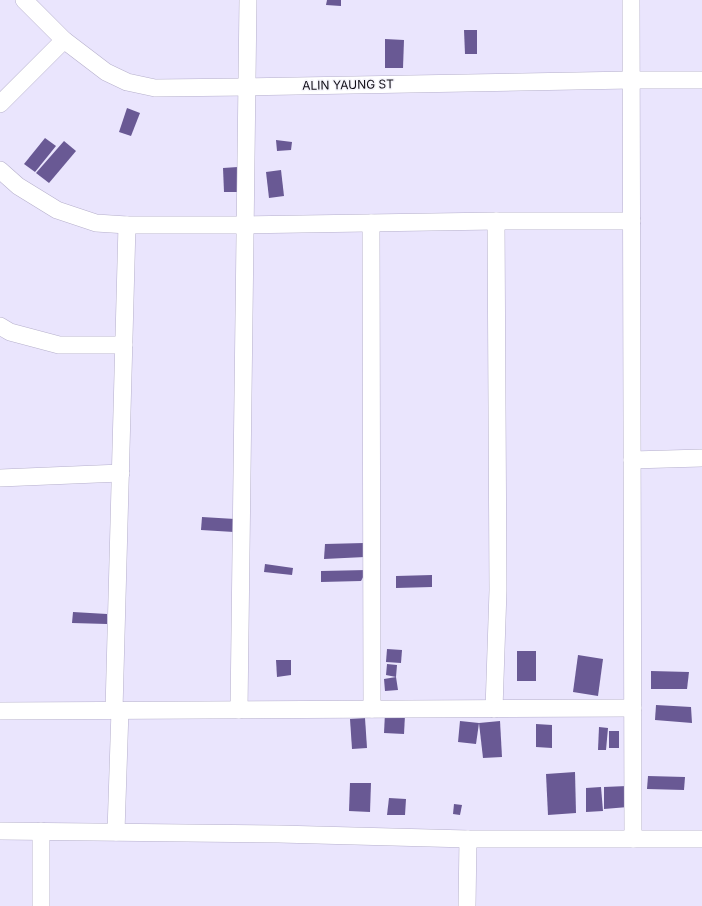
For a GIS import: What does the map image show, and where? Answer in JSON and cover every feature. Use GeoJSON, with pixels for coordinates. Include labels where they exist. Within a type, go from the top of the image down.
{"type":"FeatureCollection","features":[{"type":"Feature","properties":{"kind":"street","name":"ALIN YAUNG ST"},"geometry":{"type":"LineString","coordinates":[[24,0],[64,40],[106,72],[127,82],[155,88],[702,80]]}},
{"type":"Feature","properties":{"kind":"street"},"geometry":{"type":"LineString","coordinates":[[239,710],[248,0]]}},
{"type":"Feature","properties":{"kind":"street"},"geometry":{"type":"LineString","coordinates":[[631,0],[633,839]]}},
{"type":"Feature","properties":{"kind":"street"},"geometry":{"type":"LineString","coordinates":[[0,104],[64,40]]}},
{"type":"Feature","properties":{"kind":"street"},"geometry":{"type":"LineString","coordinates":[[0,170],[18,186],[57,210],[96,222],[128,225],[632,221]]}},
{"type":"Feature","properties":{"kind":"street"},"geometry":{"type":"LineString","coordinates":[[494,709],[498,590],[496,221]]}},
{"type":"Feature","properties":{"kind":"street"},"geometry":{"type":"LineString","coordinates":[[371,223],[372,709]]}},
{"type":"Feature","properties":{"kind":"street"},"geometry":{"type":"LineString","coordinates":[[116,832],[121,473],[128,225]]}},
{"type":"Feature","properties":{"kind":"street"},"geometry":{"type":"LineString","coordinates":[[0,326],[10,332],[59,344],[124,345]]}},
{"type":"Feature","properties":{"kind":"street"},"geometry":{"type":"LineString","coordinates":[[632,460],[702,458]]}},
{"type":"Feature","properties":{"kind":"street"},"geometry":{"type":"LineString","coordinates":[[0,478],[121,473]]}},
{"type":"Feature","properties":{"kind":"street"},"geometry":{"type":"LineString","coordinates":[[0,711],[633,708]]}},
{"type":"Feature","properties":{"kind":"street"},"geometry":{"type":"LineString","coordinates":[[0,831],[468,838],[702,839]]}},
{"type":"Feature","properties":{"kind":"street"},"geometry":{"type":"LineString","coordinates":[[41,906],[42,831]]}},
{"type":"Feature","properties":{"kind":"street"},"geometry":{"type":"LineString","coordinates":[[467,906],[468,838]]}},
{"type":"Feature","properties":{"kind":"building"},"geometry":{"type":"Polygon","coordinates":[[[327,0],[341,0],[341,6],[326,5],[327,0]]]}},
{"type":"Feature","properties":{"kind":"building"},"geometry":{"type":"Polygon","coordinates":[[[464,30],[477,30],[477,54],[465,54],[464,30]]]}},
{"type":"Feature","properties":{"kind":"building"},"geometry":{"type":"Polygon","coordinates":[[[385,39],[404,40],[403,68],[385,68],[385,39]]]}},
{"type":"Feature","properties":{"kind":"building"},"geometry":{"type":"Polygon","coordinates":[[[127,108],[140,113],[131,136],[119,132],[127,108]]]}},
{"type":"Feature","properties":{"kind":"building"},"geometry":{"type":"Polygon","coordinates":[[[45,138],[56,146],[35,172],[24,164],[45,138]]]}},
{"type":"Feature","properties":{"kind":"building"},"geometry":{"type":"Polygon","coordinates":[[[276,140],[292,142],[291,150],[277,151],[276,140]]]}},
{"type":"Feature","properties":{"kind":"building"},"geometry":{"type":"Polygon","coordinates":[[[64,141],[76,151],[49,183],[36,173],[64,141]]]}},
{"type":"Feature","properties":{"kind":"building"},"geometry":{"type":"Polygon","coordinates":[[[238,167],[237,192],[224,192],[223,168],[238,167]]]}},
{"type":"Feature","properties":{"kind":"building"},"geometry":{"type":"Polygon","coordinates":[[[281,170],[284,196],[269,198],[266,172],[281,170]]]}},
{"type":"Feature","properties":{"kind":"building"},"geometry":{"type":"Polygon","coordinates":[[[202,517],[235,519],[234,532],[201,530],[202,517]]]}},
{"type":"Feature","properties":{"kind":"building"},"geometry":{"type":"Polygon","coordinates":[[[364,543],[365,557],[324,559],[325,544],[364,543]]]}},
{"type":"Feature","properties":{"kind":"building"},"geometry":{"type":"Polygon","coordinates":[[[265,564],[293,568],[292,575],[264,572],[265,564]]]}},
{"type":"Feature","properties":{"kind":"building"},"geometry":{"type":"Polygon","coordinates":[[[367,570],[361,581],[321,582],[321,571],[367,570]]]}},
{"type":"Feature","properties":{"kind":"building"},"geometry":{"type":"Polygon","coordinates":[[[432,575],[432,587],[396,588],[396,576],[432,575]]]}},
{"type":"Feature","properties":{"kind":"building"},"geometry":{"type":"Polygon","coordinates":[[[73,612],[107,614],[107,624],[72,623],[73,612]]]}},
{"type":"Feature","properties":{"kind":"building"},"geometry":{"type":"Polygon","coordinates":[[[387,649],[402,650],[401,663],[386,662],[387,649]]]}},
{"type":"Feature","properties":{"kind":"building"},"geometry":{"type":"Polygon","coordinates":[[[517,651],[536,651],[536,681],[517,681],[517,651]]]}},
{"type":"Feature","properties":{"kind":"building"},"geometry":{"type":"Polygon","coordinates":[[[578,655],[603,659],[598,696],[573,692],[578,655]]]}},
{"type":"Feature","properties":{"kind":"building"},"geometry":{"type":"Polygon","coordinates":[[[276,660],[291,660],[291,675],[277,677],[276,660]]]}},
{"type":"Feature","properties":{"kind":"building"},"geometry":{"type":"Polygon","coordinates":[[[387,664],[397,665],[396,677],[386,675],[387,664]]]}},
{"type":"Feature","properties":{"kind":"building"},"geometry":{"type":"Polygon","coordinates":[[[651,671],[689,672],[687,689],[651,689],[651,671]]]}},
{"type":"Feature","properties":{"kind":"building"},"geometry":{"type":"Polygon","coordinates":[[[396,677],[398,690],[385,691],[384,679],[396,677]]]}},
{"type":"Feature","properties":{"kind":"building"},"geometry":{"type":"Polygon","coordinates":[[[656,705],[691,707],[692,723],[655,720],[656,705]]]}},
{"type":"Feature","properties":{"kind":"building"},"geometry":{"type":"Polygon","coordinates":[[[385,713],[405,715],[404,734],[384,733],[385,713]]]}},
{"type":"Feature","properties":{"kind":"building"},"geometry":{"type":"Polygon","coordinates":[[[365,718],[367,748],[352,749],[350,719],[365,718]]]}},
{"type":"Feature","properties":{"kind":"building"},"geometry":{"type":"Polygon","coordinates":[[[460,721],[479,723],[476,744],[458,742],[460,721]]]}},
{"type":"Feature","properties":{"kind":"building"},"geometry":{"type":"Polygon","coordinates":[[[500,721],[502,757],[483,758],[479,723],[500,721]]]}},
{"type":"Feature","properties":{"kind":"building"},"geometry":{"type":"Polygon","coordinates":[[[536,724],[552,725],[552,748],[536,747],[536,724]]]}},
{"type":"Feature","properties":{"kind":"building"},"geometry":{"type":"Polygon","coordinates":[[[599,727],[608,728],[606,750],[598,750],[599,727]]]}},
{"type":"Feature","properties":{"kind":"building"},"geometry":{"type":"Polygon","coordinates":[[[609,731],[619,731],[619,748],[609,748],[609,731]]]}},
{"type":"Feature","properties":{"kind":"building"},"geometry":{"type":"Polygon","coordinates":[[[575,772],[576,813],[548,815],[546,774],[575,772]]]}},
{"type":"Feature","properties":{"kind":"building"},"geometry":{"type":"Polygon","coordinates":[[[648,776],[685,777],[684,790],[647,789],[648,776]]]}},
{"type":"Feature","properties":{"kind":"building"},"geometry":{"type":"Polygon","coordinates":[[[350,783],[371,783],[370,812],[349,811],[350,783]]]}},
{"type":"Feature","properties":{"kind":"building"},"geometry":{"type":"Polygon","coordinates":[[[627,786],[628,807],[604,809],[604,787],[627,786]]]}},
{"type":"Feature","properties":{"kind":"building"},"geometry":{"type":"Polygon","coordinates":[[[601,787],[603,811],[586,812],[586,788],[601,787]]]}},
{"type":"Feature","properties":{"kind":"building"},"geometry":{"type":"Polygon","coordinates":[[[389,798],[406,799],[405,815],[387,815],[389,798]]]}},
{"type":"Feature","properties":{"kind":"building"},"geometry":{"type":"Polygon","coordinates":[[[454,804],[462,805],[460,815],[453,814],[454,804]]]}}]}
